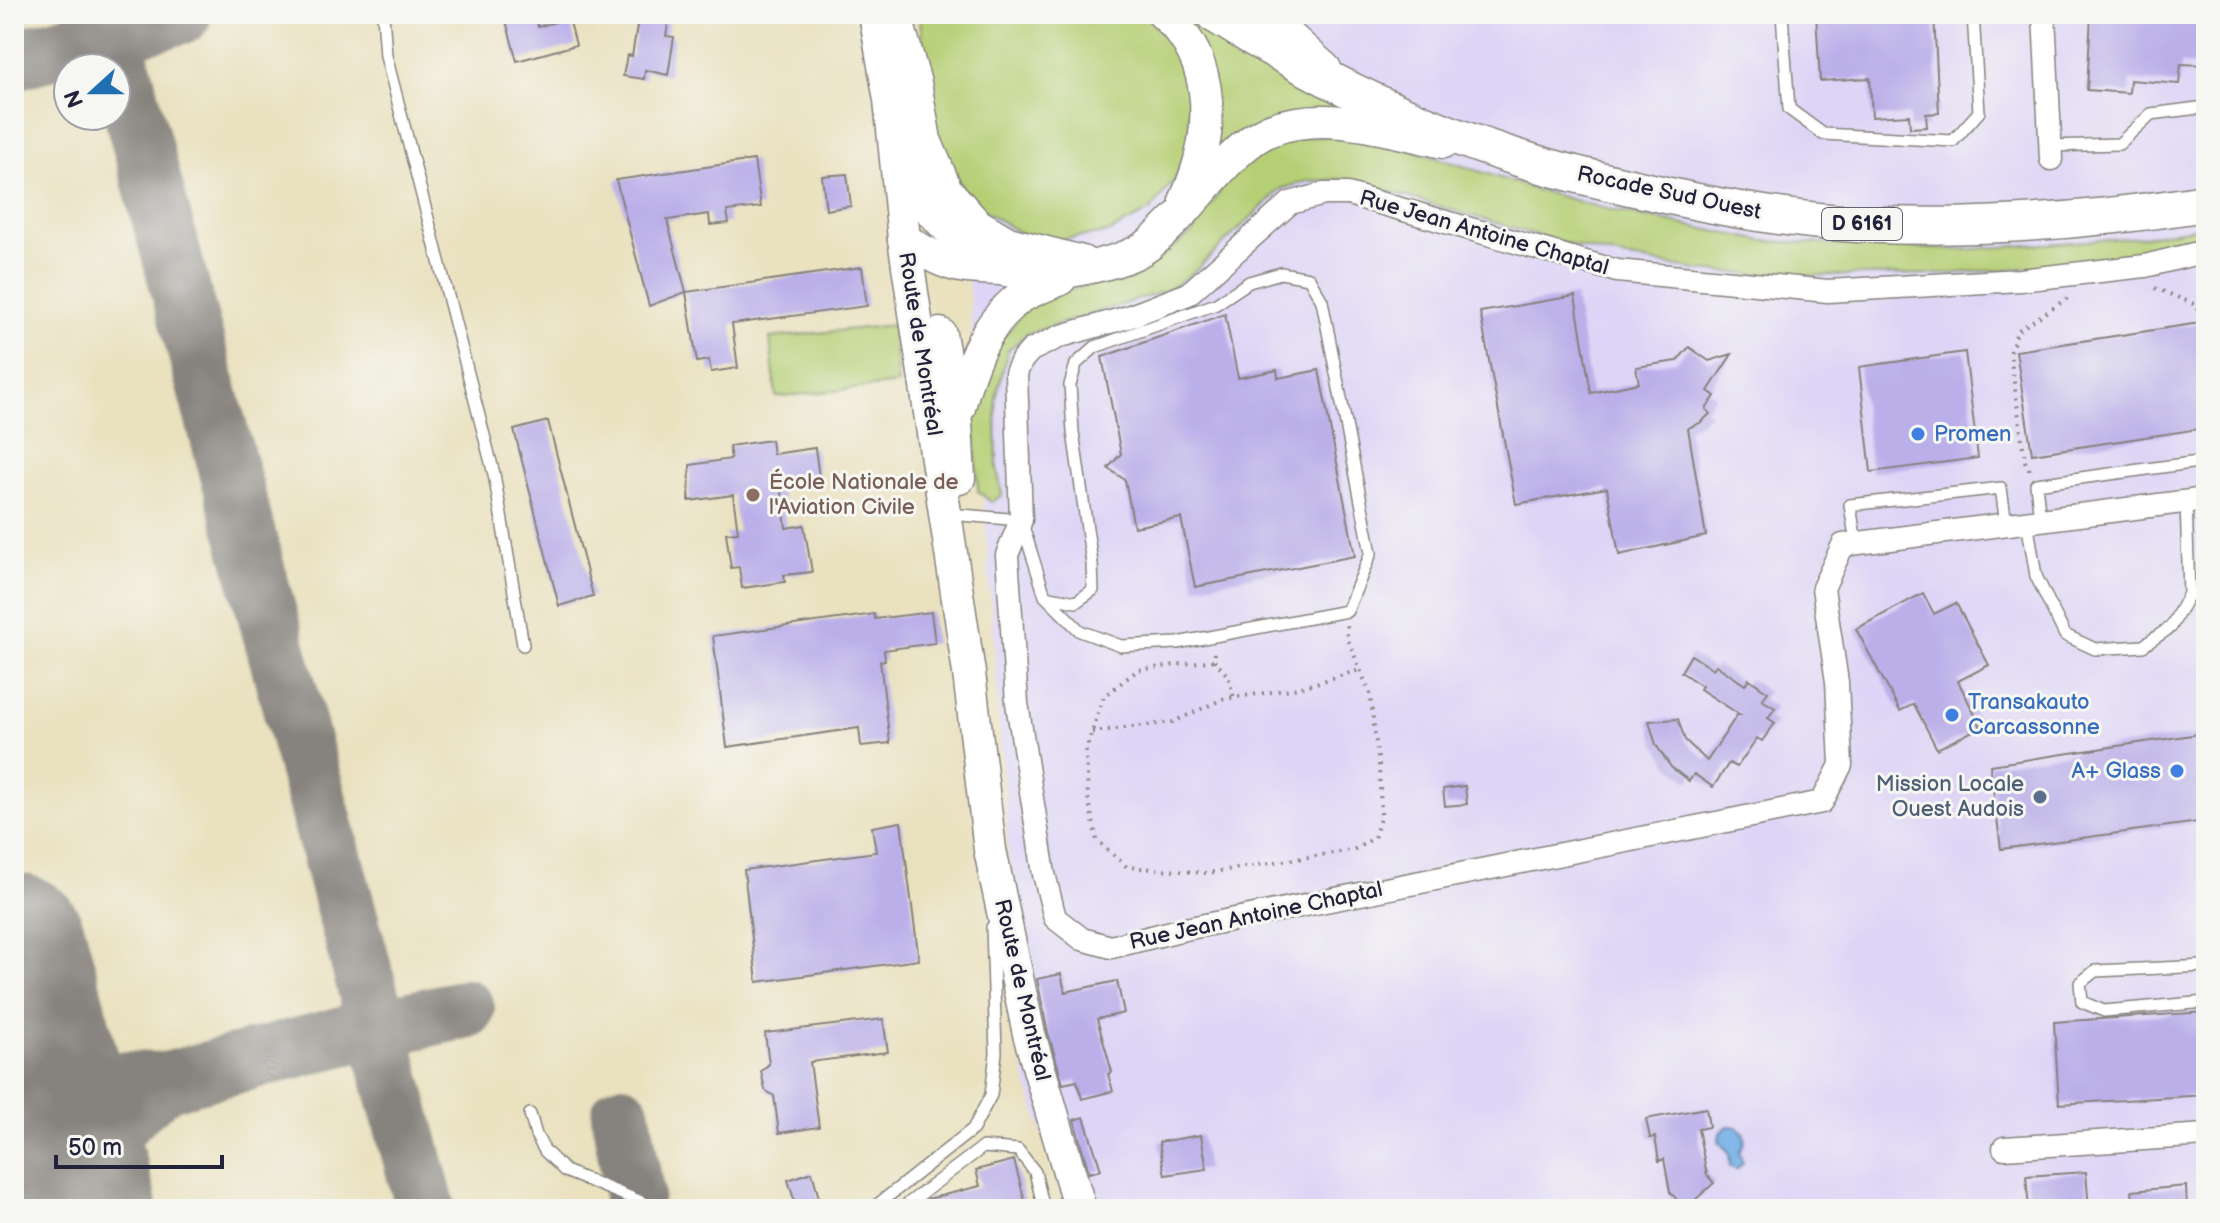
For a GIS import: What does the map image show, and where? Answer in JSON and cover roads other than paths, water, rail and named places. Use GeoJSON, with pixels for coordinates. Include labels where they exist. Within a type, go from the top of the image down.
{"type":"FeatureCollection","features":[{"type":"Feature","properties":{"kind":"main road"},"geometry":{"type":"LineString","coordinates":[[1164,14],[1181,32],[1195,56],[1207,101],[1205,149],[1178,217]]}},
{"type":"Feature","properties":{"kind":"main road","name":"Rocade Sud Ouest"},"geometry":{"type":"LineString","coordinates":[[1214,14],[1348,89],[1424,123],[1524,160],[1711,206],[1856,224],[1964,225],[2039,223],[2206,203]]}},
{"type":"Feature","properties":{"kind":"main road"},"geometry":{"type":"LineString","coordinates":[[1264,14],[1348,89]]}},
{"type":"Feature","properties":{"kind":"main road"},"geometry":{"type":"LineString","coordinates":[[889,16],[915,83],[925,140],[946,190],[976,224],[1008,243],[1093,265]]}},
{"type":"Feature","properties":{"kind":"main road","name":"Route de Montréal"},"geometry":{"type":"LineString","coordinates":[[889,16],[890,100],[915,246],[990,850],[1029,1034],[1080,1209]]}},
{"type":"Feature","properties":{"kind":"main road","name":"Route de Montréal"},"geometry":{"type":"LineString","coordinates":[[889,16],[917,196],[915,246],[956,423],[969,673]]}},
{"type":"Feature","properties":{"kind":"main road"},"geometry":{"type":"LineString","coordinates":[[890,100],[917,196],[959,240],[1003,269]]}},
{"type":"Feature","properties":{"kind":"main road"},"geometry":{"type":"LineString","coordinates":[[915,246],[953,265],[1026,274],[1044,274],[1119,259],[1145,247],[1255,137],[1302,121],[1359,124],[1524,160]]}},
{"type":"Feature","properties":{"kind":"main road"},"geometry":{"type":"LineString","coordinates":[[956,423],[969,366],[997,319],[1021,296],[1093,265]]}},
{"type":"Feature","properties":{"kind":"street"},"geometry":{"type":"LineString","coordinates":[[2044,14],[2050,152]]}},
{"type":"Feature","properties":{"kind":"street","name":"Rue Jean Antoine Chaptal"},"geometry":{"type":"LineString","coordinates":[[1856,543],[1843,545],[1823,588],[1837,682],[1841,765],[1822,802],[1180,930],[1111,947],[1082,939],[1055,918],[1044,874],[1017,703],[1007,555],[1021,520],[1016,373],[1031,350],[1061,336],[1128,317],[1188,294],[1290,203],[1324,194],[1348,194],[1617,271],[1828,291],[2020,280],[2145,266],[2206,251]]}},
{"type":"Feature","properties":{"kind":"street"},"geometry":{"type":"LineString","coordinates":[[1856,543],[2196,500]]}},
{"type":"Feature","properties":{"kind":"street"},"geometry":{"type":"LineString","coordinates":[[2004,1148],[2206,1135]]}},
{"type":"Feature","properties":{"kind":"lane"},"geometry":{"type":"LineString","coordinates":[[383,14],[386,56],[494,474],[523,645]]}},
{"type":"Feature","properties":{"kind":"lane"},"geometry":{"type":"LineString","coordinates":[[1782,14],[1789,109],[1823,134],[1953,141],[1979,112],[1973,14]]}},
{"type":"Feature","properties":{"kind":"lane"},"geometry":{"type":"LineString","coordinates":[[2050,152],[2119,144],[2151,114],[2206,107]]}},
{"type":"Feature","properties":{"kind":"lane"},"geometry":{"type":"LineString","coordinates":[[961,515],[1021,520],[1045,596],[1080,631],[1121,646],[1177,643],[1347,611],[1371,553],[1322,301],[1309,278],[1281,273],[1249,282],[1216,304],[1095,347],[1076,364],[1070,385],[1073,432],[1093,590],[1076,602],[1045,596]]}},
{"type":"Feature","properties":{"kind":"lane"},"geometry":{"type":"LineString","coordinates":[[2024,522],[2036,484],[2206,461]]}},
{"type":"Feature","properties":{"kind":"lane"},"geometry":{"type":"LineString","coordinates":[[1856,543],[1850,505],[2001,488],[2024,522],[2036,576],[2065,635],[2095,649],[2143,646],[2171,627],[2189,594],[2196,500]]}},
{"type":"Feature","properties":{"kind":"lane"},"geometry":{"type":"LineString","coordinates":[[872,1209],[973,1129],[991,1095],[996,1053],[990,850]]}},
{"type":"Feature","properties":{"kind":"lane"},"geometry":{"type":"LineString","coordinates":[[2206,966],[2095,971],[2080,983],[2082,1002],[2104,1011],[2206,1002]]}},
{"type":"Feature","properties":{"kind":"lane"},"geometry":{"type":"LineString","coordinates":[[530,1114],[545,1151],[565,1171],[659,1209]]}},
{"type":"Feature","properties":{"kind":"lane"},"geometry":{"type":"LineString","coordinates":[[945,1175],[958,1141]]}},
{"type":"Feature","properties":{"kind":"lane"},"geometry":{"type":"LineString","coordinates":[[901,1209],[983,1147],[1018,1150],[1035,1172],[1044,1209]]}},
{"type":"Feature","properties":{"kind":"lane"},"geometry":{"type":"LineString","coordinates":[[934,1160],[972,1155]]}},
{"type":"Feature","properties":{"kind":"water"},"geometry":{"type":"Polygon","coordinates":[[[1728,1126],[1737,1127],[1744,1136],[1739,1152],[1743,1163],[1737,1169],[1730,1167],[1729,1152],[1719,1142],[1720,1133],[1728,1126]]]}},
{"type":"Feature","properties":{"kind":"place","name":"Promen"},"geometry":{"type":"Point","coordinates":[1918,434]}},
{"type":"Feature","properties":{"kind":"place","name":"École Nationale de l'Aviation Civile"},"geometry":{"type":"Point","coordinates":[753,495]}},
{"type":"Feature","properties":{"kind":"place","name":"Transakauto Carcassonne"},"geometry":{"type":"Point","coordinates":[1952,715]}},
{"type":"Feature","properties":{"kind":"place","name":"A+ Glass"},"geometry":{"type":"Point","coordinates":[2177,771]}},
{"type":"Feature","properties":{"kind":"place","name":"Mission Locale Ouest Audois"},"geometry":{"type":"Point","coordinates":[2040,797]}}]}
